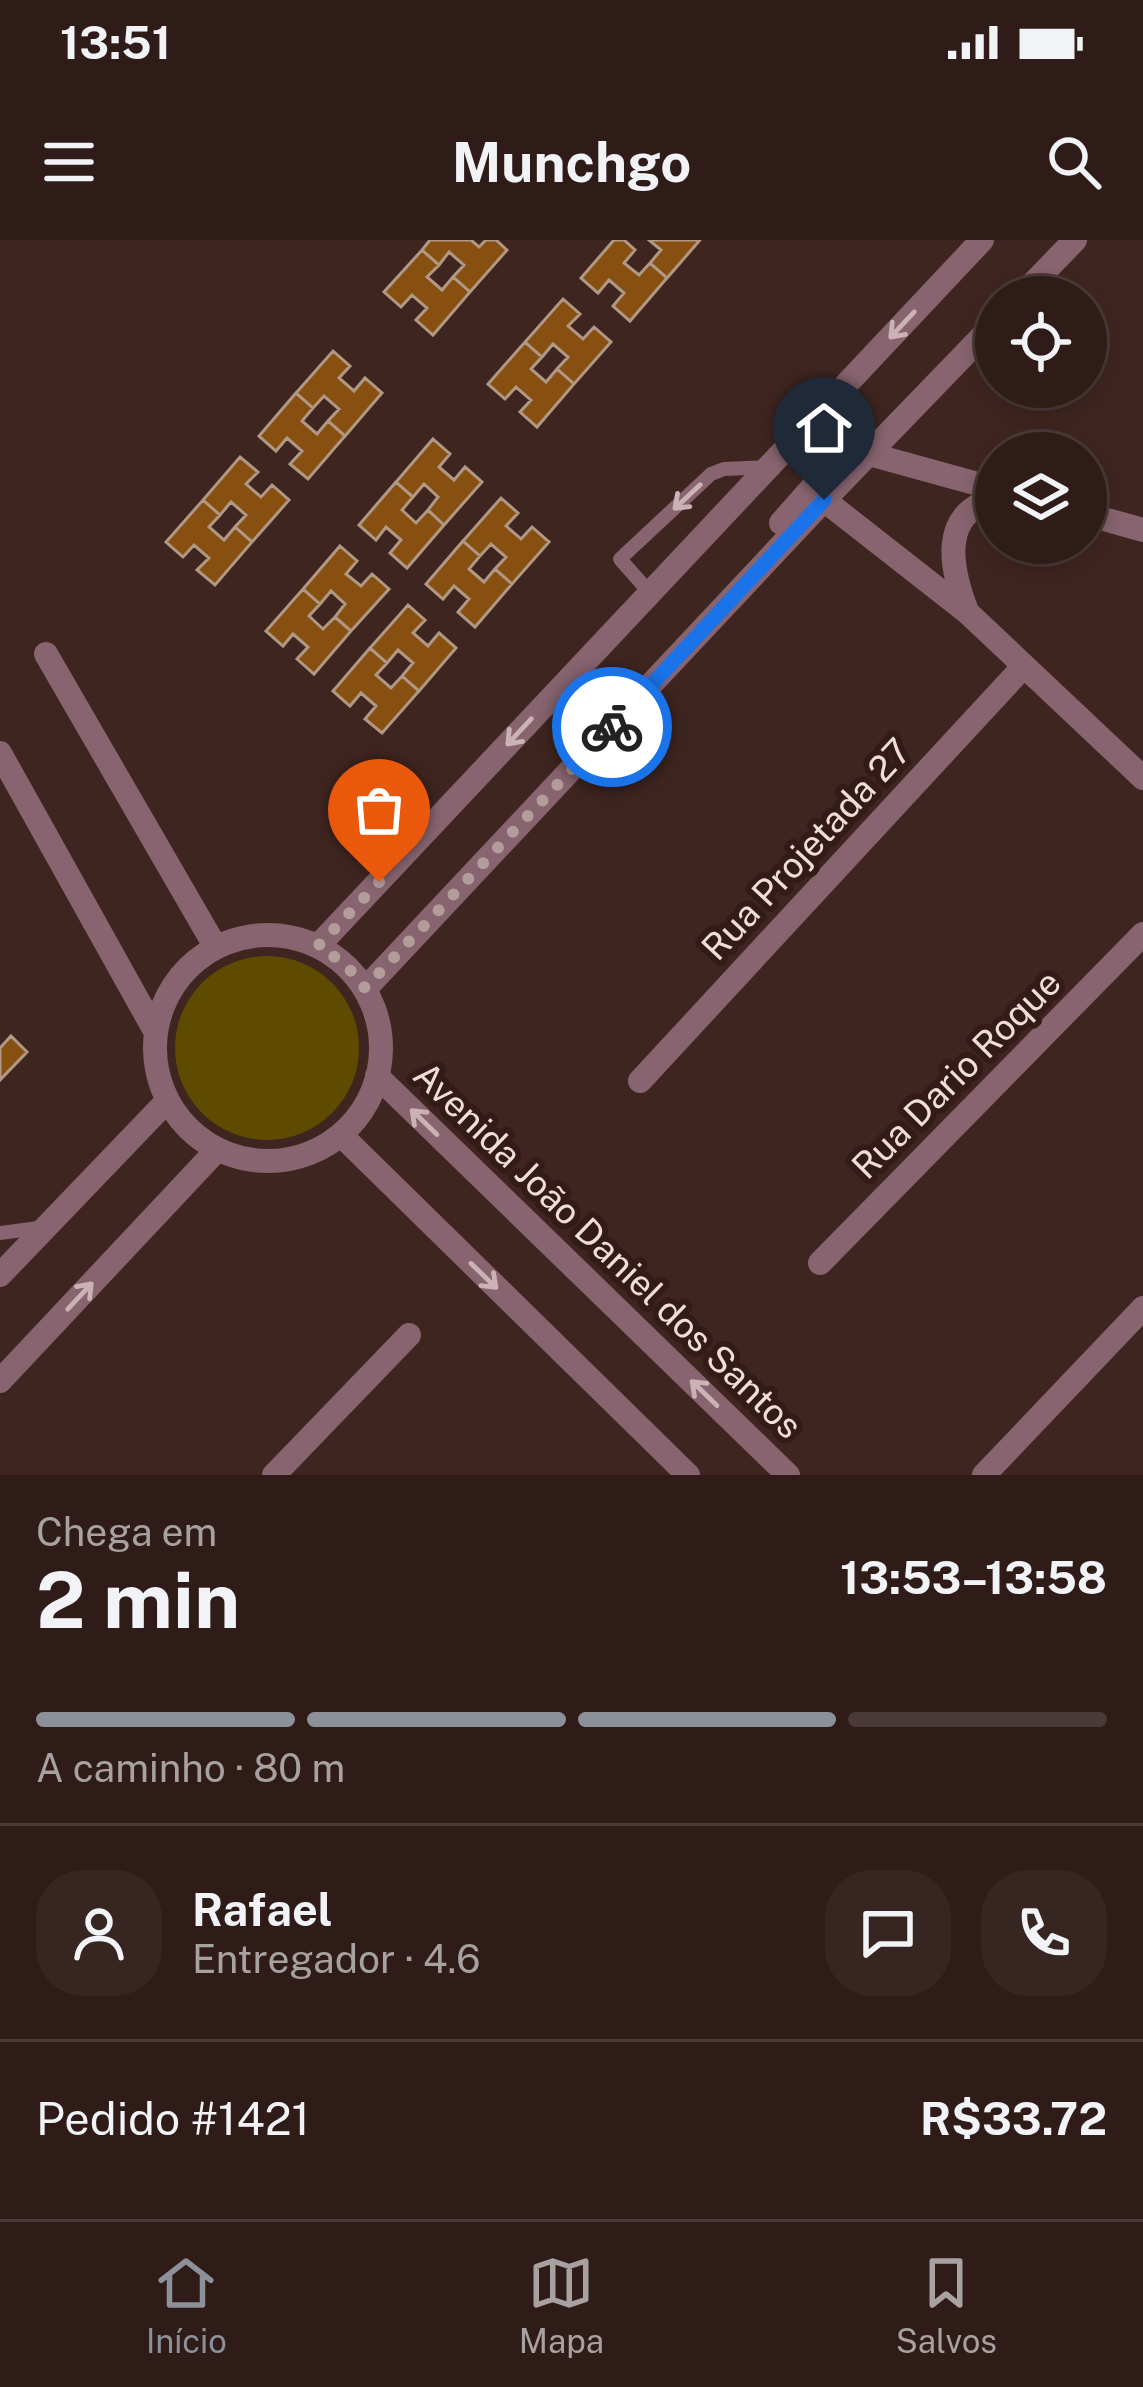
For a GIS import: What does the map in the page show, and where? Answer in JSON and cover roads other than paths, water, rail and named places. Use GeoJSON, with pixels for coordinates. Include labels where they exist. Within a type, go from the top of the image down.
{"type":"FeatureCollection","features":[{"type":"Feature","properties":{"kind":"street"},"geometry":{"type":"LineString","coordinates":[[318,946],[982,240]]}},
{"type":"Feature","properties":{"kind":"street"},"geometry":{"type":"LineString","coordinates":[[1041,276],[1076,240]]}},
{"type":"Feature","properties":{"kind":"street"},"geometry":{"type":"LineString","coordinates":[[365,988],[975,344]]}},
{"type":"Feature","properties":{"kind":"street"},"geometry":{"type":"LineString","coordinates":[[816,416],[869,454],[975,483]]}},
{"type":"Feature","properties":{"kind":"street"},"geometry":{"type":"LineString","coordinates":[[748,582],[759,554],[832,464],[816,416]]}},
{"type":"Feature","properties":{"kind":"street"},"geometry":{"type":"LineString","coordinates":[[824,500],[967,612],[1143,778]]}},
{"type":"Feature","properties":{"kind":"street"},"geometry":{"type":"LineString","coordinates":[[967,612],[954,571],[953,547],[957,529],[975,508]]}},
{"type":"Feature","properties":{"kind":"street"},"geometry":{"type":"LineString","coordinates":[[1107,520],[1143,530]]}},
{"type":"Feature","properties":{"kind":"street"},"geometry":{"type":"LineString","coordinates":[[46,654],[215,946]]}},
{"type":"Feature","properties":{"kind":"street","name":"Rua Projetada 27"},"geometry":{"type":"LineString","coordinates":[[640,1081],[1024,666]]}},
{"type":"Feature","properties":{"kind":"street"},"geometry":{"type":"LineString","coordinates":[[0,753],[155,1031]]}},
{"type":"Feature","properties":{"kind":"street","name":"Rua Dario Roque"},"geometry":{"type":"LineString","coordinates":[[820,1263],[1143,934]]}},
{"type":"Feature","properties":{"kind":"street"},"geometry":{"type":"LineString","coordinates":[[249,935],[284,935],[318,946],[345,964],[365,988],[377,1016],[381,1046],[377,1076],[364,1108],[340,1136],[313,1153],[281,1161],[248,1160],[217,1150],[188,1129],[167,1101],[156,1066],[155,1031],[166,997],[187,968],[215,946],[249,935]]}},
{"type":"Feature","properties":{"kind":"street","name":"Avenida João Daniel dos Santos"},"geometry":{"type":"LineString","coordinates":[[377,1076],[788,1475]]}},
{"type":"Feature","properties":{"kind":"street"},"geometry":{"type":"LineString","coordinates":[[0,1275],[167,1101]]}},
{"type":"Feature","properties":{"kind":"street"},"geometry":{"type":"LineString","coordinates":[[340,1136],[688,1475]]}},
{"type":"Feature","properties":{"kind":"street"},"geometry":{"type":"LineString","coordinates":[[0,1381],[217,1150]]}},
{"type":"Feature","properties":{"kind":"street"},"geometry":{"type":"LineString","coordinates":[[984,1475],[1143,1309]]}},
{"type":"Feature","properties":{"kind":"street"},"geometry":{"type":"LineString","coordinates":[[287,1471],[410,1335]]}},
{"type":"Feature","properties":{"kind":"lane"},"geometry":{"type":"LineString","coordinates":[[650,593],[620,560],[711,474],[768,467]]}},
{"type":"Feature","properties":{"kind":"lane"},"geometry":{"type":"LineString","coordinates":[[0,1233],[46,1227]]}}]}
